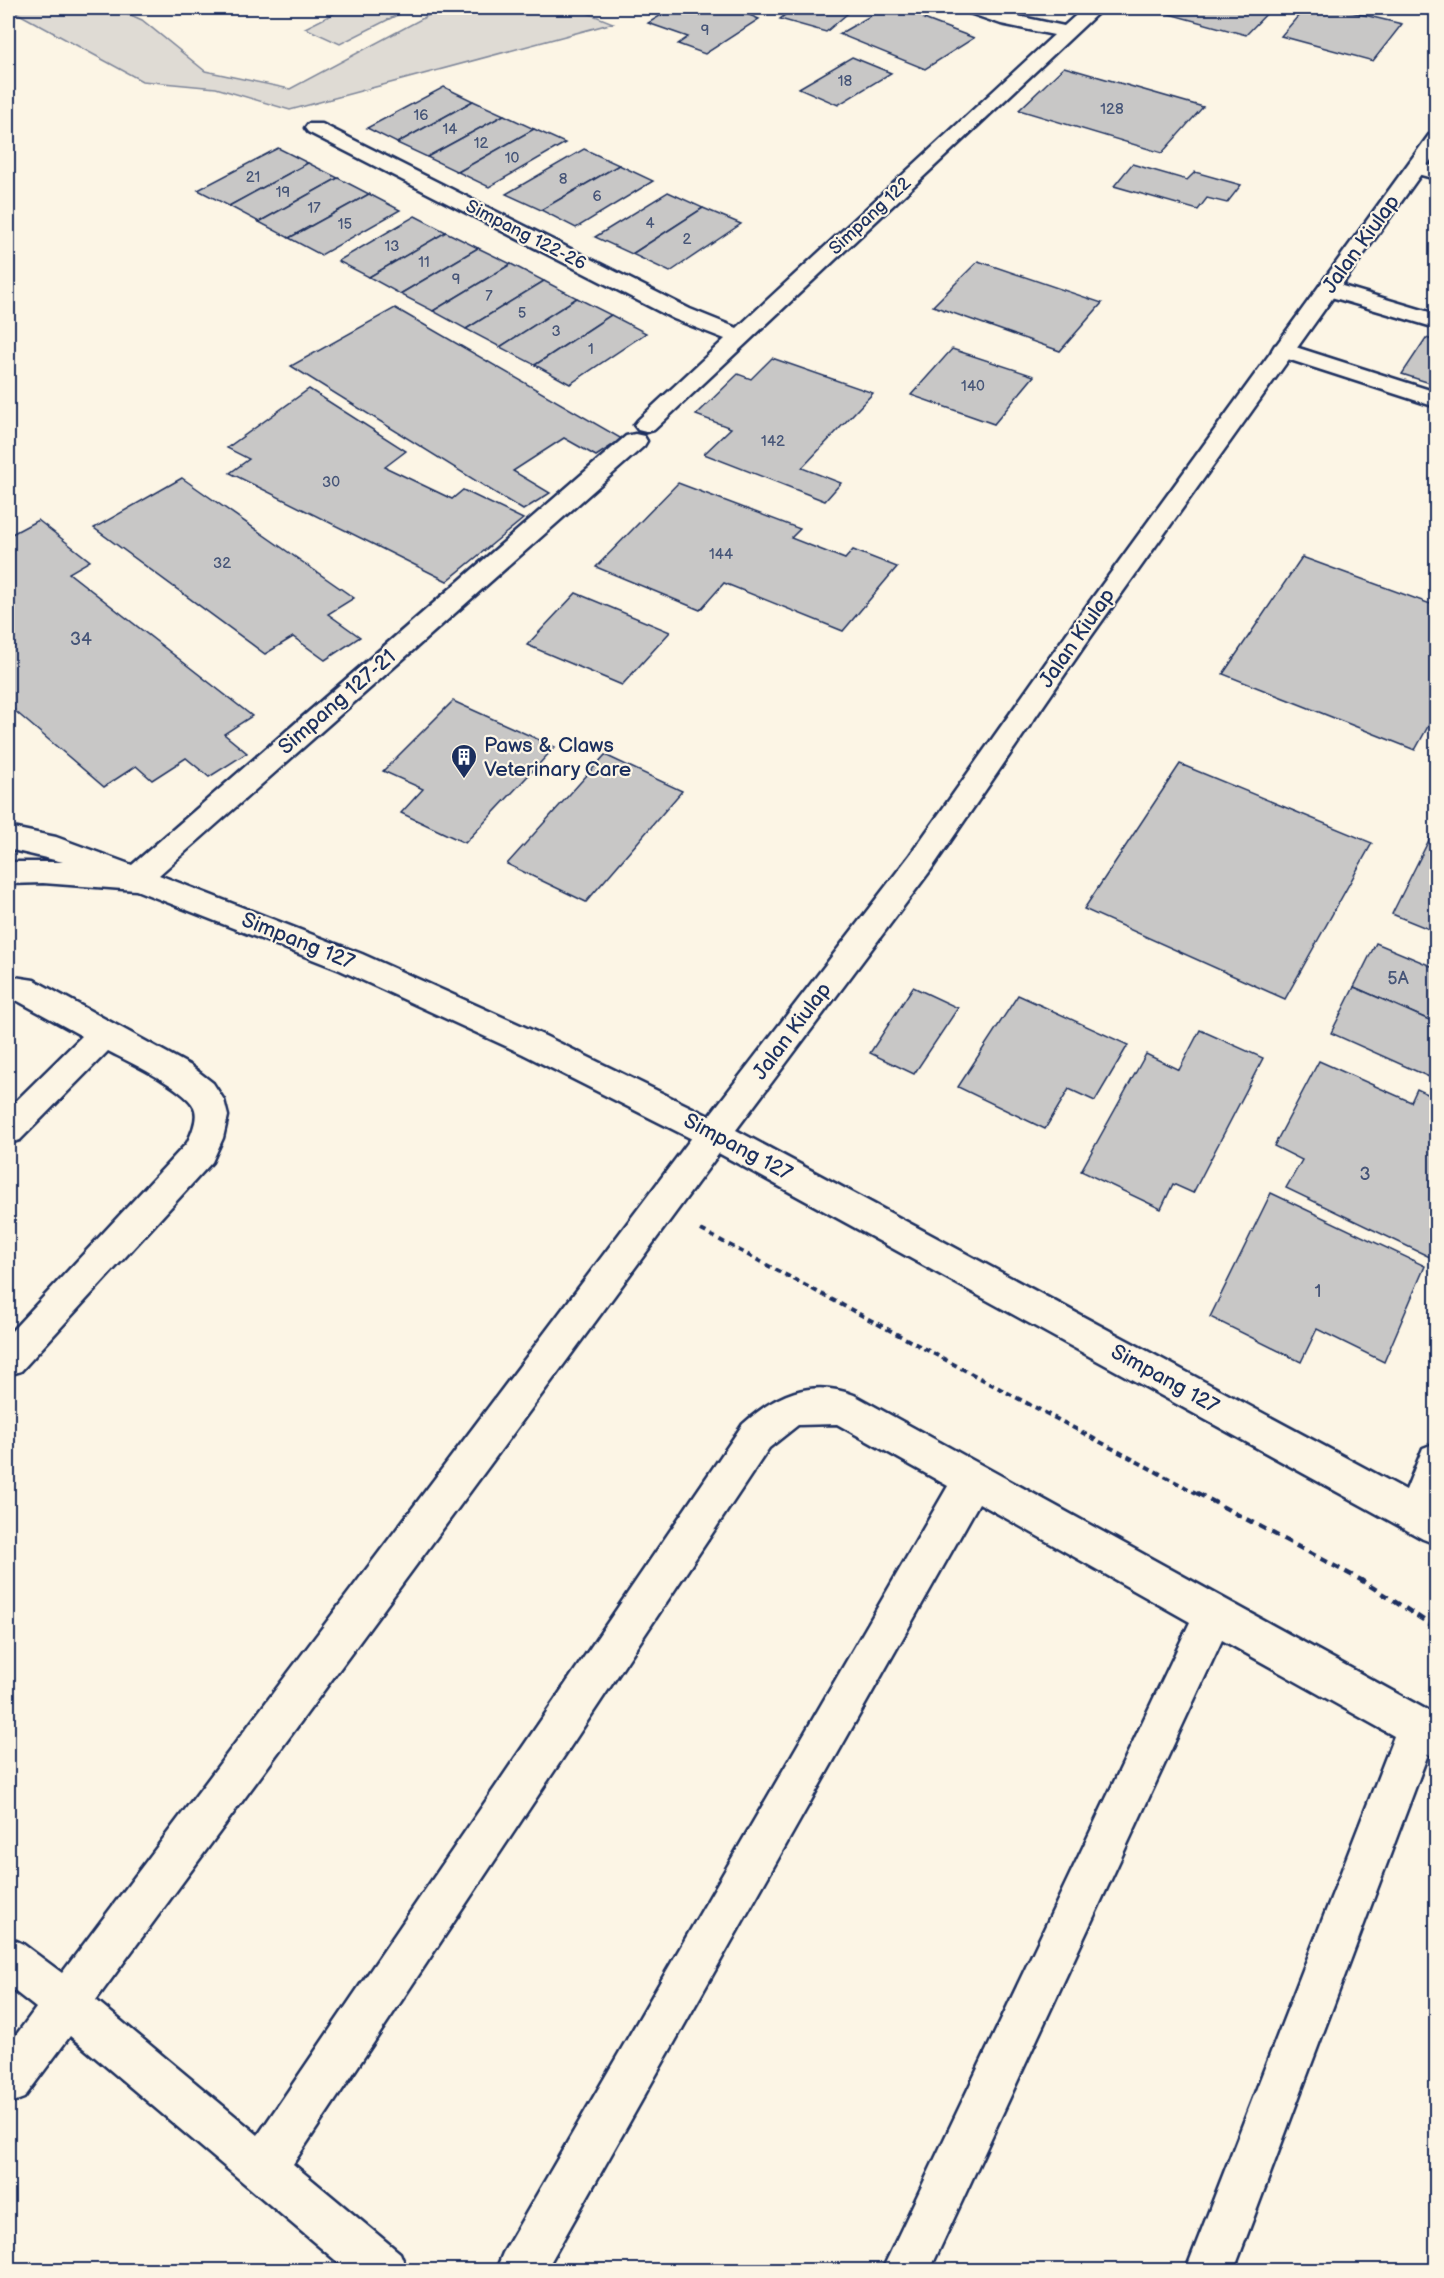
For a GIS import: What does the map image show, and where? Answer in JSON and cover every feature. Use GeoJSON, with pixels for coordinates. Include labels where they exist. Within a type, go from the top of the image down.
{"type":"FeatureCollection","features":[{"type":"Feature","properties":{"kind":"street"},"geometry":{"type":"LineString","coordinates":[[973,8],[1008,20],[1066,32]]}},
{"type":"Feature","properties":{"kind":"street","name":"Simpang 122"},"geometry":{"type":"LineString","coordinates":[[640,433],[1094,8]]}},
{"type":"Feature","properties":{"kind":"street","name":"Simpang 122-26"},"geometry":{"type":"LineString","coordinates":[[315,128],[682,314],[741,337]]}},
{"type":"Feature","properties":{"kind":"street","name":"Jalan Kiulap"},"geometry":{"type":"LineString","coordinates":[[8,2082],[714,1134],[920,863],[1283,350],[1329,289],[1427,170],[1437,140]]}},
{"type":"Feature","properties":{"kind":"street"},"geometry":{"type":"LineString","coordinates":[[1329,289],[1437,321]]}},
{"type":"Feature","properties":{"kind":"street"},"geometry":{"type":"LineString","coordinates":[[1283,350],[1437,400]]}},
{"type":"Feature","properties":{"kind":"street","name":"Simpang 127-21"},"geometry":{"type":"LineString","coordinates":[[135,879],[640,433]]}},
{"type":"Feature","properties":{"kind":"street","name":"Simpang 127"},"geometry":{"type":"LineString","coordinates":[[8,838],[56,848],[351,962],[534,1045],[714,1134],[1426,1520]]}},
{"type":"Feature","properties":{"kind":"street"},"geometry":{"type":"LineString","coordinates":[[8,873],[43,872],[135,879]]}},
{"type":"Feature","properties":{"kind":"street"},"geometry":{"type":"LineString","coordinates":[[8,988],[23,989],[203,1091],[213,1109],[211,1129],[200,1152],[8,1359]]}},
{"type":"Feature","properties":{"kind":"street"},"geometry":{"type":"LineString","coordinates":[[8,1130],[104,1034]]}},
{"type":"Feature","properties":{"kind":"street"},"geometry":{"type":"LineString","coordinates":[[262,2169],[756,1436],[783,1411],[806,1405],[841,1407],[1427,1732],[1209,2271]]}},
{"type":"Feature","properties":{"kind":"street"},"geometry":{"type":"LineString","coordinates":[[1426,1520],[1437,1460]]}},
{"type":"Feature","properties":{"kind":"street"},"geometry":{"type":"LineString","coordinates":[[520,2271],[972,1480]]}},
{"type":"Feature","properties":{"kind":"street"},"geometry":{"type":"LineString","coordinates":[[906,2271],[1214,1614]]}},
{"type":"Feature","properties":{"kind":"street"},"geometry":{"type":"LineString","coordinates":[[8,1959],[65,2003],[383,2271]]}},
{"type":"Feature","properties":{"kind":"path"},"geometry":{"type":"LineString","coordinates":[[659,1208],[1361,1580],[1437,1628]]}},
{"type":"Feature","properties":{"kind":"shaded area"},"geometry":{"type":"Polygon","coordinates":[[[8,8],[115,8],[142,20],[205,71],[290,89],[442,8],[575,8],[613,23],[290,110],[216,88],[142,81],[8,8]]]}},
{"type":"Feature","properties":{"kind":"shaded area"},"geometry":{"type":"Polygon","coordinates":[[[345,8],[411,8],[340,44],[305,28],[345,8]]]}},
{"type":"Feature","properties":{"kind":"building"},"geometry":{"type":"Polygon","coordinates":[[[673,8],[753,8],[744,13],[759,19],[705,54],[678,44],[688,37],[648,23],[673,8]]]}},
{"type":"Feature","properties":{"kind":"building"},"geometry":{"type":"Polygon","coordinates":[[[794,8],[854,8],[826,32],[780,19],[794,8]]]}},
{"type":"Feature","properties":{"kind":"building"},"geometry":{"type":"Polygon","coordinates":[[[884,8],[942,8],[924,19],[974,38],[925,69],[839,34],[884,8]]]}},
{"type":"Feature","properties":{"kind":"building"},"geometry":{"type":"Polygon","coordinates":[[[1162,8],[1272,8],[1246,35],[1158,11],[1162,8]]]}},
{"type":"Feature","properties":{"kind":"building"},"geometry":{"type":"Polygon","coordinates":[[[1305,8],[1335,8],[1402,24],[1373,61],[1281,36],[1305,8]]]}},
{"type":"Feature","properties":{"kind":"building"},"geometry":{"type":"Polygon","coordinates":[[[852,57],[891,73],[838,105],[799,88],[852,57]]]}},
{"type":"Feature","properties":{"kind":"building"},"geometry":{"type":"Polygon","coordinates":[[[1064,67],[1203,107],[1162,153],[1019,110],[1064,67]]]}},
{"type":"Feature","properties":{"kind":"building"},"geometry":{"type":"Polygon","coordinates":[[[444,87],[473,101],[397,143],[367,128],[444,87]]]}},
{"type":"Feature","properties":{"kind":"building"},"geometry":{"type":"Polygon","coordinates":[[[473,101],[504,115],[427,157],[397,143],[473,101]]]}},
{"type":"Feature","properties":{"kind":"building"},"geometry":{"type":"Polygon","coordinates":[[[504,115],[534,129],[458,172],[427,157],[504,115]]]}},
{"type":"Feature","properties":{"kind":"building"},"geometry":{"type":"Polygon","coordinates":[[[534,129],[565,143],[489,187],[458,172],[534,129]]]}},
{"type":"Feature","properties":{"kind":"building"},"geometry":{"type":"Polygon","coordinates":[[[278,148],[308,163],[229,206],[198,190],[278,148]]]}},
{"type":"Feature","properties":{"kind":"building"},"geometry":{"type":"Polygon","coordinates":[[[584,149],[619,165],[541,210],[506,194],[584,149]]]}},
{"type":"Feature","properties":{"kind":"building"},"geometry":{"type":"Polygon","coordinates":[[[308,163],[338,178],[259,222],[229,206],[308,163]]]}},
{"type":"Feature","properties":{"kind":"building"},"geometry":{"type":"Polygon","coordinates":[[[1132,164],[1187,180],[1195,172],[1241,185],[1227,203],[1207,198],[1198,210],[1114,186],[1132,164]]]}},
{"type":"Feature","properties":{"kind":"building"},"geometry":{"type":"Polygon","coordinates":[[[619,165],[653,181],[576,228],[541,210],[619,165]]]}},
{"type":"Feature","properties":{"kind":"building"},"geometry":{"type":"Polygon","coordinates":[[[338,178],[369,194],[289,238],[259,222],[338,178]]]}},
{"type":"Feature","properties":{"kind":"building"},"geometry":{"type":"Polygon","coordinates":[[[668,192],[703,208],[632,254],[595,237],[668,192]]]}},
{"type":"Feature","properties":{"kind":"building"},"geometry":{"type":"Polygon","coordinates":[[[369,194],[400,210],[321,255],[289,238],[369,194]]]}},
{"type":"Feature","properties":{"kind":"building"},"geometry":{"type":"Polygon","coordinates":[[[703,208],[741,224],[670,272],[632,254],[703,208]]]}},
{"type":"Feature","properties":{"kind":"building"},"geometry":{"type":"Polygon","coordinates":[[[415,216],[446,232],[369,277],[338,261],[415,216]]]}},
{"type":"Feature","properties":{"kind":"building"},"geometry":{"type":"Polygon","coordinates":[[[446,232],[478,248],[400,294],[369,277],[446,232]]]}},
{"type":"Feature","properties":{"kind":"building"},"geometry":{"type":"Polygon","coordinates":[[[478,248],[511,264],[433,311],[400,294],[478,248]]]}},
{"type":"Feature","properties":{"kind":"building"},"geometry":{"type":"Polygon","coordinates":[[[978,261],[1102,303],[1060,351],[933,306],[978,261]]]}},
{"type":"Feature","properties":{"kind":"building"},"geometry":{"type":"Polygon","coordinates":[[[511,264],[544,281],[466,329],[433,311],[511,264]]]}},
{"type":"Feature","properties":{"kind":"building"},"geometry":{"type":"Polygon","coordinates":[[[544,281],[577,298],[500,347],[466,329],[544,281]]]}},
{"type":"Feature","properties":{"kind":"building"},"geometry":{"type":"Polygon","coordinates":[[[577,298],[611,315],[535,365],[500,347],[577,298]]]}},
{"type":"Feature","properties":{"kind":"building"},"geometry":{"type":"Polygon","coordinates":[[[395,308],[622,439],[596,456],[564,438],[513,471],[550,493],[523,510],[291,366],[395,308]]]}},
{"type":"Feature","properties":{"kind":"building"},"geometry":{"type":"Polygon","coordinates":[[[611,315],[646,333],[570,384],[535,365],[611,315]]]}},
{"type":"Feature","properties":{"kind":"building"},"geometry":{"type":"Polygon","coordinates":[[[1426,338],[1436,341],[1436,385],[1402,374],[1426,338]]]}},
{"type":"Feature","properties":{"kind":"building"},"geometry":{"type":"Polygon","coordinates":[[[952,349],[1034,376],[994,424],[911,395],[952,349]]]}},
{"type":"Feature","properties":{"kind":"building"},"geometry":{"type":"Polygon","coordinates":[[[772,358],[873,393],[802,468],[841,483],[825,501],[704,454],[731,428],[696,415],[738,374],[751,379],[772,358]]]}},
{"type":"Feature","properties":{"kind":"building"},"geometry":{"type":"Polygon","coordinates":[[[309,389],[406,451],[385,467],[452,499],[463,490],[523,519],[447,581],[230,473],[249,459],[227,448],[309,389]]]}},
{"type":"Feature","properties":{"kind":"building"},"geometry":{"type":"Polygon","coordinates":[[[182,478],[354,598],[328,614],[360,637],[325,660],[293,637],[265,654],[94,528],[182,478]]]}},
{"type":"Feature","properties":{"kind":"building"},"geometry":{"type":"Polygon","coordinates":[[[678,483],[800,529],[791,538],[845,559],[853,550],[897,567],[843,631],[724,583],[700,610],[596,567],[678,483]]]}},
{"type":"Feature","properties":{"kind":"building"},"geometry":{"type":"Polygon","coordinates":[[[38,520],[90,561],[69,573],[252,716],[224,734],[247,753],[209,777],[186,758],[152,780],[136,766],[104,787],[8,705],[8,536],[38,520]]]}},
{"type":"Feature","properties":{"kind":"building"},"geometry":{"type":"Polygon","coordinates":[[[1302,557],[1436,606],[1436,712],[1415,750],[1223,674],[1302,557]]]}},
{"type":"Feature","properties":{"kind":"building"},"geometry":{"type":"Polygon","coordinates":[[[576,593],[670,632],[622,685],[527,645],[576,593]]]}},
{"type":"Feature","properties":{"kind":"building","name":"Paws & Claws Veterinary Care"},"geometry":{"type":"Polygon","coordinates":[[[453,701],[555,747],[465,843],[401,813],[423,789],[383,771],[453,701]]]}},
{"type":"Feature","properties":{"kind":"building"},"geometry":{"type":"Polygon","coordinates":[[[605,755],[682,791],[586,902],[507,864],[605,755]]]}},
{"type":"Feature","properties":{"kind":"building"},"geometry":{"type":"Polygon","coordinates":[[[1180,764],[1372,843],[1285,999],[1084,909],[1180,764]]]}},
{"type":"Feature","properties":{"kind":"building"},"geometry":{"type":"Polygon","coordinates":[[[1431,836],[1436,838],[1436,932],[1392,914],[1431,836]]]}},
{"type":"Feature","properties":{"kind":"building"},"geometry":{"type":"Polygon","coordinates":[[[1376,943],[1436,968],[1436,1023],[1354,987],[1376,943]]]}},
{"type":"Feature","properties":{"kind":"building"},"geometry":{"type":"Polygon","coordinates":[[[913,987],[958,1008],[914,1074],[870,1053],[913,987]]]}},
{"type":"Feature","properties":{"kind":"building"},"geometry":{"type":"Polygon","coordinates":[[[1354,987],[1436,1023],[1436,1080],[1331,1033],[1354,987]]]}},
{"type":"Feature","properties":{"kind":"building"},"geometry":{"type":"Polygon","coordinates":[[[1018,995],[1128,1045],[1095,1101],[1069,1089],[1045,1129],[958,1087],[1018,995]]]}},
{"type":"Feature","properties":{"kind":"building"},"geometry":{"type":"Polygon","coordinates":[[[1200,1030],[1263,1058],[1193,1193],[1173,1184],[1161,1209],[1081,1171],[1146,1054],[1179,1070],[1200,1030]]]}},
{"type":"Feature","properties":{"kind":"building"},"geometry":{"type":"Polygon","coordinates":[[[1319,1061],[1411,1102],[1417,1089],[1436,1098],[1436,1260],[1286,1188],[1302,1160],[1274,1146],[1319,1061]]]}},
{"type":"Feature","properties":{"kind":"building"},"geometry":{"type":"Polygon","coordinates":[[[1271,1193],[1425,1266],[1384,1362],[1317,1329],[1301,1362],[1210,1317],[1271,1193]]]}},
{"type":"Feature","properties":{"kind":"place","name":"Paws & Claws Veterinary Care"},"geometry":{"type":"Point","coordinates":[464,780]}}]}
